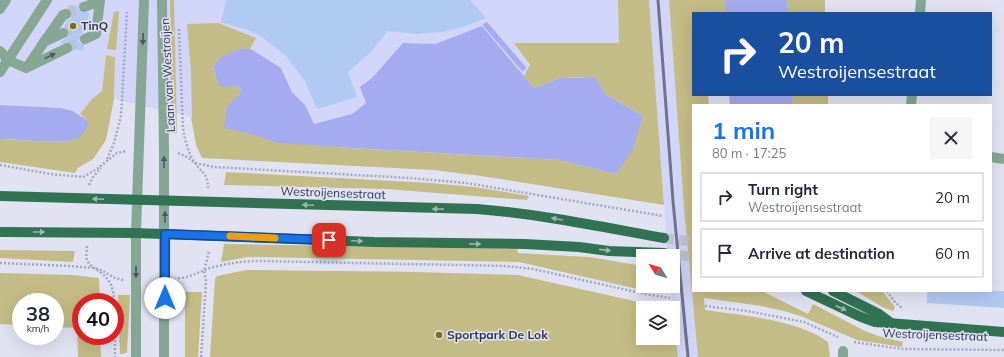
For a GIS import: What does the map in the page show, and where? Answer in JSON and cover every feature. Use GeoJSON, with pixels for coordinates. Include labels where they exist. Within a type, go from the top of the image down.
{"type":"FeatureCollection","features":[{"type":"Feature","properties":{"kind":"main road","name":"Westroijensestraat"},"geometry":{"type":"LineString","coordinates":[[0,196],[491,210],[549,218],[664,238]]}},
{"type":"Feature","properties":{"kind":"main road"},"geometry":{"type":"LineString","coordinates":[[0,232],[136,233],[388,242],[525,244],[636,251]]}},
{"type":"Feature","properties":{"kind":"main road","name":"Westroijensestraat"},"geometry":{"type":"LineString","coordinates":[[808,292],[875,322],[893,325],[1004,332]]}},
{"type":"Feature","properties":{"kind":"main road","name":"Westroijensestraat"},"geometry":{"type":"LineString","coordinates":[[835,292],[879,314],[893,325]]}},
{"type":"Feature","properties":{"kind":"street"},"geometry":{"type":"LineString","coordinates":[[0,10],[6,0]]}},
{"type":"Feature","properties":{"kind":"street"},"geometry":{"type":"LineString","coordinates":[[0,72],[47,0]]}},
{"type":"Feature","properties":{"kind":"street","name":"Laan van Westroijen"},"geometry":{"type":"LineString","coordinates":[[136,357],[136,233],[144,0]]}},
{"type":"Feature","properties":{"kind":"street","name":"Laan van Westroijen"},"geometry":{"type":"LineString","coordinates":[[162,0],[165,234],[164,357]]}},
{"type":"Feature","properties":{"kind":"street"},"geometry":{"type":"LineString","coordinates":[[920,12],[921,0]]}},
{"type":"Feature","properties":{"kind":"street"},"geometry":{"type":"LineString","coordinates":[[84,7],[100,1],[96,34],[85,39]]}},
{"type":"Feature","properties":{"kind":"street"},"geometry":{"type":"LineString","coordinates":[[26,68],[63,15],[66,14]]}},
{"type":"Feature","properties":{"kind":"street"},"geometry":{"type":"LineString","coordinates":[[88,22],[98,17]]}},
{"type":"Feature","properties":{"kind":"street"},"geometry":{"type":"LineString","coordinates":[[44,42],[63,34]]}},
{"type":"Feature","properties":{"kind":"street"},"geometry":{"type":"LineString","coordinates":[[0,51],[8,60],[26,68],[67,48]]}},
{"type":"Feature","properties":{"kind":"street"},"geometry":{"type":"LineString","coordinates":[[992,157],[1004,159]]}},
{"type":"Feature","properties":{"kind":"path"},"geometry":{"type":"LineString","coordinates":[[88,199],[90,184],[93,177],[110,154],[121,116],[128,8]]}},
{"type":"Feature","properties":{"kind":"path","name":"Laan van Westroijen"},"geometry":{"type":"LineString","coordinates":[[178,23],[183,129],[195,163],[207,178],[208,202]]}},
{"type":"Feature","properties":{"kind":"path"},"geometry":{"type":"LineString","coordinates":[[0,165],[50,174],[83,176],[97,170],[111,157],[121,151],[139,151]]}},
{"type":"Feature","properties":{"kind":"path"},"geometry":{"type":"LineString","coordinates":[[164,151],[182,154],[195,163],[214,168],[410,178],[466,183],[663,216]]}},
{"type":"Feature","properties":{"kind":"path"},"geometry":{"type":"LineString","coordinates":[[88,233],[88,263],[101,273],[110,283],[114,293]]}},
{"type":"Feature","properties":{"kind":"path"},"geometry":{"type":"LineString","coordinates":[[201,357],[206,280],[204,271],[209,249],[208,236]]}},
{"type":"Feature","properties":{"kind":"path"},"geometry":{"type":"LineString","coordinates":[[165,278],[185,278],[212,267],[259,261],[506,266],[527,268],[645,294],[670,298]]}},
{"type":"Feature","properties":{"kind":"path"},"geometry":{"type":"LineString","coordinates":[[0,263],[94,268],[101,270],[115,278],[128,280],[136,279]]}},
{"type":"Feature","properties":{"kind":"path"},"geometry":{"type":"LineString","coordinates":[[705,306],[747,311],[804,322],[842,339]]}},
{"type":"Feature","properties":{"kind":"path","name":"Westroijensestraat"},"geometry":{"type":"LineString","coordinates":[[848,341],[860,344],[902,349],[1004,350]]}},
{"type":"Feature","properties":{"kind":"path"},"geometry":{"type":"LineString","coordinates":[[115,345],[115,357]]}},
{"type":"Feature","properties":{"kind":"shaded area"},"geometry":{"type":"Polygon","coordinates":[[[0,0],[618,0],[619,43],[515,43],[530,66],[524,76],[482,26],[435,44],[403,43],[372,78],[363,84],[363,96],[366,103],[352,114],[314,124],[305,105],[292,92],[281,68],[220,57],[213,68],[216,77],[242,89],[239,96],[211,117],[191,117],[114,99],[115,57],[106,55],[102,92],[92,99],[80,114],[61,108],[0,105],[0,0]]]}},
{"type":"Feature","properties":{"kind":"shaded area"},"geometry":{"type":"Polygon","coordinates":[[[170,0],[174,0],[177,133],[171,133],[170,0]]]}},
{"type":"Feature","properties":{"kind":"shaded area"},"geometry":{"type":"Polygon","coordinates":[[[618,0],[649,0],[664,205],[481,176],[433,170],[202,158],[196,145],[191,117],[191,72],[187,24],[218,23],[256,38],[250,49],[238,50],[219,59],[213,68],[216,77],[225,88],[234,85],[241,90],[239,96],[243,132],[279,142],[350,148],[559,160],[616,174],[643,116],[605,94],[596,77],[560,78],[534,88],[524,76],[530,65],[514,43],[619,43],[618,0]]]}},
{"type":"Feature","properties":{"kind":"shaded area"},"geometry":{"type":"Polygon","coordinates":[[[649,0],[669,0],[684,208],[698,357],[678,357],[677,345],[680,345],[680,301],[672,301],[671,293],[680,293],[680,249],[667,249],[649,0]]]}},
{"type":"Feature","properties":{"kind":"shaded area"},"geometry":{"type":"Polygon","coordinates":[[[669,0],[725,0],[725,12],[692,12],[692,96],[708,96],[709,104],[692,104],[692,292],[764,292],[808,314],[813,304],[865,331],[903,342],[902,347],[857,340],[803,317],[784,311],[761,306],[704,298],[705,310],[769,320],[802,328],[828,342],[830,357],[698,357],[684,208],[669,0]]]}},
{"type":"Feature","properties":{"kind":"shaded area"},"geometry":{"type":"Polygon","coordinates":[[[787,0],[825,0],[825,12],[788,12],[787,0]]]}},
{"type":"Feature","properties":{"kind":"shaded area"},"geometry":{"type":"Polygon","coordinates":[[[119,11],[116,50],[107,49],[114,12],[119,11]]]}},
{"type":"Feature","properties":{"kind":"shaded area"},"geometry":{"type":"Polygon","coordinates":[[[106,55],[115,57],[114,99],[106,140],[93,159],[78,168],[75,173],[0,162],[0,139],[60,142],[75,140],[87,120],[80,114],[92,99],[102,91],[106,55]]]}},
{"type":"Feature","properties":{"kind":"shaded area"},"geometry":{"type":"Polygon","coordinates":[[[792,96],[828,96],[828,104],[792,104],[792,96]]]}},
{"type":"Feature","properties":{"kind":"shaded area"},"geometry":{"type":"Polygon","coordinates":[[[226,172],[431,183],[475,187],[529,196],[527,200],[386,189],[224,185],[226,172]]]}},
{"type":"Feature","properties":{"kind":"shaded area"},"geometry":{"type":"Polygon","coordinates":[[[224,244],[517,249],[518,253],[589,257],[636,265],[636,288],[519,262],[248,257],[221,262],[224,244]]]}},
{"type":"Feature","properties":{"kind":"shaded area"},"geometry":{"type":"Polygon","coordinates":[[[0,250],[75,251],[73,262],[0,258],[0,250]]]}},
{"type":"Feature","properties":{"kind":"shaded area"},"geometry":{"type":"Polygon","coordinates":[[[246,270],[518,275],[636,301],[636,345],[676,345],[678,357],[210,357],[215,279],[217,276],[246,270]]]}},
{"type":"Feature","properties":{"kind":"shaded area"},"geometry":{"type":"Polygon","coordinates":[[[0,273],[72,275],[99,278],[100,293],[72,293],[72,328],[64,327],[64,293],[12,293],[12,325],[0,324],[0,273]]]}},
{"type":"Feature","properties":{"kind":"shaded area"},"geometry":{"type":"Polygon","coordinates":[[[185,292],[202,292],[198,357],[185,357],[185,292]]]}},
{"type":"Feature","properties":{"kind":"shaded area"},"geometry":{"type":"Polygon","coordinates":[[[858,292],[883,292],[895,307],[893,311],[882,307],[858,292]]]}},
{"type":"Feature","properties":{"kind":"shaded area"},"geometry":{"type":"Polygon","coordinates":[[[124,295],[130,295],[127,353],[120,354],[120,345],[124,345],[124,295]]]}},
{"type":"Feature","properties":{"kind":"shaded area"},"geometry":{"type":"Polygon","coordinates":[[[78,345],[100,345],[101,357],[78,357],[78,345]]]}},
{"type":"Feature","properties":{"kind":"water"},"geometry":{"type":"Polygon","coordinates":[[[725,0],[787,0],[788,12],[725,12],[725,0]]]}},
{"type":"Feature","properties":{"kind":"water"},"geometry":{"type":"Polygon","coordinates":[[[482,26],[534,88],[560,78],[596,77],[605,94],[643,116],[632,151],[616,174],[559,160],[279,143],[224,128],[228,104],[239,96],[241,89],[234,85],[225,88],[219,86],[213,67],[220,58],[239,49],[251,49],[281,68],[292,92],[305,105],[314,124],[352,114],[366,103],[360,87],[372,78],[403,43],[435,44],[482,26]]]}},
{"type":"Feature","properties":{"kind":"water"},"geometry":{"type":"Polygon","coordinates":[[[729,96],[792,96],[792,104],[730,104],[729,96]]]}},
{"type":"Feature","properties":{"kind":"water"},"geometry":{"type":"Polygon","coordinates":[[[0,105],[61,108],[73,111],[87,120],[88,125],[80,137],[70,141],[51,142],[0,139],[0,105]]]}},
{"type":"Feature","properties":{"kind":"building"},"geometry":{"type":"Polygon","coordinates":[[[226,0],[470,0],[486,18],[463,27],[443,32],[416,34],[388,31],[370,53],[348,72],[357,97],[317,109],[305,81],[286,56],[262,37],[248,30],[221,22],[226,0]]]}},
{"type":"Feature","properties":{"kind":"building"},"geometry":{"type":"Polygon","coordinates":[[[68,5],[78,6],[78,10],[83,13],[89,12],[86,31],[80,35],[79,38],[79,42],[84,45],[83,51],[73,49],[73,45],[68,42],[61,44],[61,41],[68,37],[69,34],[69,30],[64,27],[67,20],[71,19],[72,15],[71,9],[68,8],[68,5]]]}},
{"type":"Feature","properties":{"kind":"building"},"geometry":{"type":"Polygon","coordinates":[[[1004,291],[1004,308],[927,303],[927,292],[1004,291]]]}},
{"type":"Feature","properties":{"kind":"waterway"},"geometry":{"type":"LineString","coordinates":[[486,25],[523,68]]}},
{"type":"Feature","properties":{"kind":"tunnel"},"geometry":{"type":"LineString","coordinates":[[66,14],[84,7]]}},
{"type":"Feature","properties":{"kind":"tunnel"},"geometry":{"type":"LineString","coordinates":[[63,33],[88,22]]}},
{"type":"Feature","properties":{"kind":"tunnel"},"geometry":{"type":"LineString","coordinates":[[67,48],[85,39]]}},
{"type":"Feature","properties":{"kind":"tunnel"},"geometry":{"type":"LineString","coordinates":[[664,238],[692,242]]}},
{"type":"Feature","properties":{"kind":"tunnel"},"geometry":{"type":"LineString","coordinates":[[680,255],[692,257]]}},
{"type":"Feature","properties":{"kind":"railway"},"geometry":{"type":"LineString","coordinates":[[658,0],[673,201],[688,357]]}},
{"type":"Feature","properties":{"kind":"slow traffic"},"geometry":{"type":"LineString","coordinates":[[230,236],[275,238]]}},
{"type":"Feature","properties":{"kind":"place","name":"TinQ"},"geometry":{"type":"Point","coordinates":[73,26]}},
{"type":"Feature","properties":{"kind":"place","name":"Sportpark De Lok"},"geometry":{"type":"Point","coordinates":[439,335]}},
{"type":"Feature","properties":{"kind":"route"},"geometry":{"type":"LineString","coordinates":[[165,298],[165,234],[329,240]]}}]}
